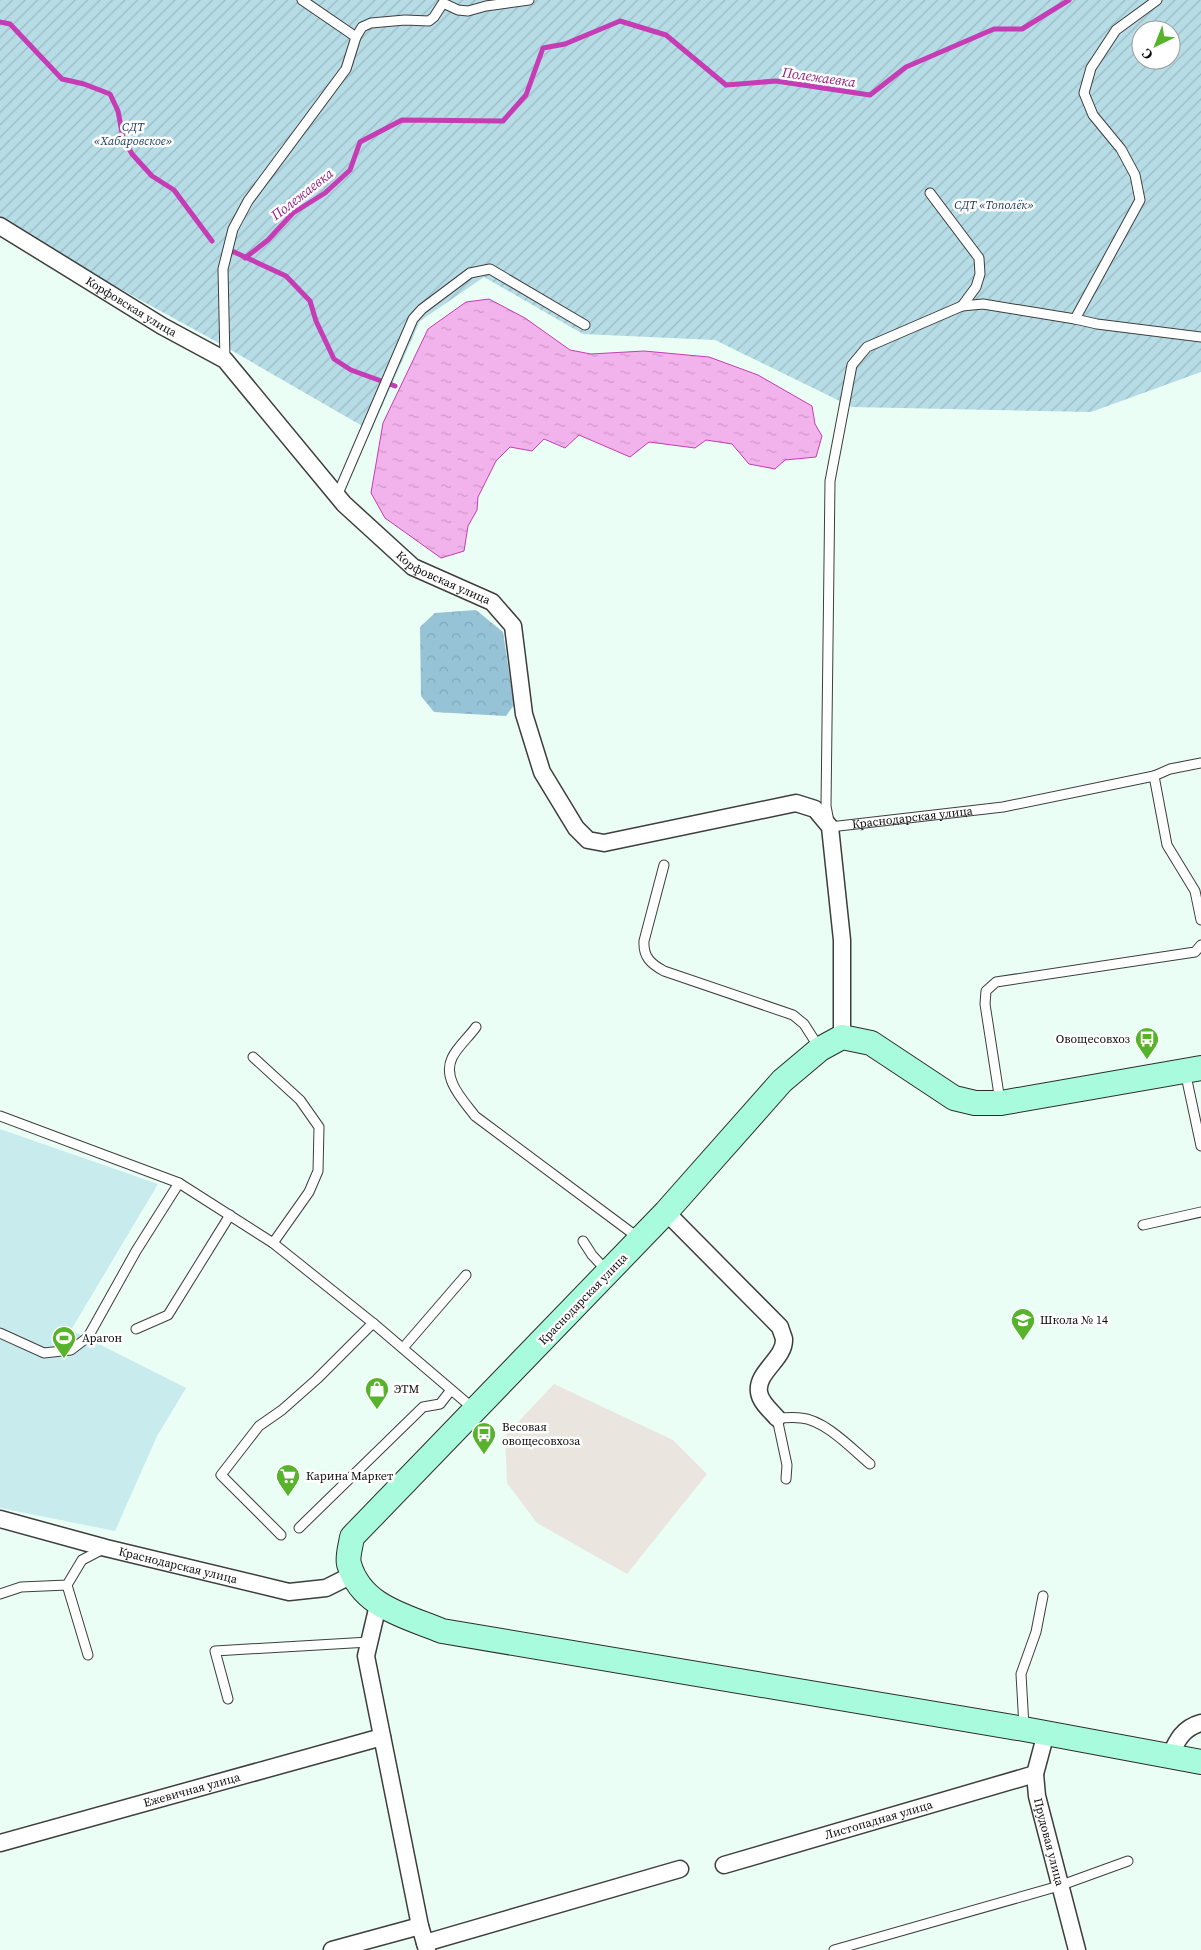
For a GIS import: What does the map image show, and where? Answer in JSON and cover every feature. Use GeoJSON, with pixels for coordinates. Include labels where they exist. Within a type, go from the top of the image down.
{"type":"FeatureCollection","features":[{"type":"Feature","properties":{"kind":"street","name":"Корфовская улица"},"geometry":{"type":"LineString","coordinates":[[0,226],[162,326],[225,360],[337,496],[413,567],[492,602],[513,626],[524,714],[542,772],[576,828],[588,840],[604,843],[796,803],[814,809],[830,828]]}},
{"type":"Feature","properties":{"kind":"street"},"geometry":{"type":"LineString","coordinates":[[830,828],[842,940],[842,1037],[870,1043],[954,1098],[976,1102],[1001,1104],[1193,1069]]}},
{"type":"Feature","properties":{"kind":"street","name":"Краснодарская улица"},"geometry":{"type":"LineString","coordinates":[[378,1605],[362,1590],[348,1563],[352,1538],[666,1212],[782,1081],[820,1049],[842,1037]]}},
{"type":"Feature","properties":{"kind":"street"},"geometry":{"type":"LineString","coordinates":[[666,1212],[780,1328],[784,1338],[783,1348],[759,1386],[759,1394],[765,1405],[777,1418]]}},
{"type":"Feature","properties":{"kind":"street","name":"Краснодарская улица"},"geometry":{"type":"LineString","coordinates":[[0,1519],[106,1548],[289,1592],[326,1588],[354,1574]]}},
{"type":"Feature","properties":{"kind":"street"},"geometry":{"type":"LineString","coordinates":[[680,1869],[426,1947],[420,1926],[366,1656],[378,1605],[442,1630],[1035,1731],[1201,1762]]}},
{"type":"Feature","properties":{"kind":"street"},"geometry":{"type":"LineString","coordinates":[[1170,1756],[1178,1738],[1191,1726],[1201,1723]]}},
{"type":"Feature","properties":{"kind":"street","name":"Прудовая улица"},"geometry":{"type":"LineString","coordinates":[[1035,1731],[1037,1796],[1077,1950]]}},
{"type":"Feature","properties":{"kind":"street","name":"Ежевичная улица"},"geometry":{"type":"LineString","coordinates":[[0,1842],[382,1737]]}},
{"type":"Feature","properties":{"kind":"street","name":"Листопадная улица"},"geometry":{"type":"LineString","coordinates":[[724,1865],[1035,1774]]}},
{"type":"Feature","properties":{"kind":"street"},"geometry":{"type":"LineString","coordinates":[[332,1950],[420,1926]]}},
{"type":"Feature","properties":{"kind":"lane"},"geometry":{"type":"LineString","coordinates":[[302,0],[356,36]]}},
{"type":"Feature","properties":{"kind":"lane"},"geometry":{"type":"LineString","coordinates":[[225,360],[223,268],[233,230],[248,201],[346,69],[356,36],[362,27],[371,23],[405,20],[428,21],[434,17],[443,3],[458,10],[468,11],[486,6],[529,0]]}},
{"type":"Feature","properties":{"kind":"lane"},"geometry":{"type":"LineString","coordinates":[[1075,319],[1140,200],[1135,175],[1121,149],[1093,114],[1084,93],[1091,68],[1116,30],[1157,0]]}},
{"type":"Feature","properties":{"kind":"lane"},"geometry":{"type":"LineString","coordinates":[[930,193],[979,258],[980,274],[976,287],[962,306]]}},
{"type":"Feature","properties":{"kind":"lane"},"geometry":{"type":"LineString","coordinates":[[337,496],[413,319],[422,309],[470,272],[490,269],[585,325]]}},
{"type":"Feature","properties":{"kind":"lane"},"geometry":{"type":"LineString","coordinates":[[830,828],[826,806],[830,481],[852,365],[867,347],[962,306],[983,304],[1097,324],[1201,337]]}},
{"type":"Feature","properties":{"kind":"lane","name":"Краснодарская улица"},"geometry":{"type":"LineString","coordinates":[[830,828],[1003,806],[1154,776],[1170,769],[1201,763]]}},
{"type":"Feature","properties":{"kind":"lane"},"geometry":{"type":"LineString","coordinates":[[1154,776],[1167,844],[1195,891],[1201,920]]}},
{"type":"Feature","properties":{"kind":"lane"},"geometry":{"type":"LineString","coordinates":[[664,865],[644,941],[646,958],[654,966],[664,971],[793,1015],[804,1024],[820,1049]]}},
{"type":"Feature","properties":{"kind":"lane"},"geometry":{"type":"LineString","coordinates":[[1001,1104],[985,1004],[986,991],[996,982],[1194,952],[1201,945]]}},
{"type":"Feature","properties":{"kind":"lane"},"geometry":{"type":"LineString","coordinates":[[476,1027],[452,1058],[449,1074],[458,1094],[475,1116],[640,1239]]}},
{"type":"Feature","properties":{"kind":"lane"},"geometry":{"type":"LineString","coordinates":[[253,1057],[300,1100],[319,1127],[318,1171],[309,1192],[273,1243]]}},
{"type":"Feature","properties":{"kind":"lane"},"geometry":{"type":"LineString","coordinates":[[1193,1069],[1201,1146]]}},
{"type":"Feature","properties":{"kind":"lane"},"geometry":{"type":"LineString","coordinates":[[0,1116],[179,1183],[273,1243],[374,1323],[475,1410]]}},
{"type":"Feature","properties":{"kind":"lane"},"geometry":{"type":"LineString","coordinates":[[0,1333],[44,1353],[71,1350],[88,1338],[136,1251],[179,1183]]}},
{"type":"Feature","properties":{"kind":"lane"},"geometry":{"type":"LineString","coordinates":[[1143,1225],[1201,1212]]}},
{"type":"Feature","properties":{"kind":"lane"},"geometry":{"type":"LineString","coordinates":[[136,1329],[168,1315],[230,1215]]}},
{"type":"Feature","properties":{"kind":"lane"},"geometry":{"type":"LineString","coordinates":[[583,1241],[609,1272]]}},
{"type":"Feature","properties":{"kind":"lane"},"geometry":{"type":"LineString","coordinates":[[403,1348],[466,1275]]}},
{"type":"Feature","properties":{"kind":"lane"},"geometry":{"type":"LineString","coordinates":[[281,1535],[221,1475],[260,1426],[282,1410],[317,1379],[374,1323]]}},
{"type":"Feature","properties":{"kind":"lane"},"geometry":{"type":"LineString","coordinates":[[300,1528],[423,1407],[440,1404],[452,1390]]}},
{"type":"Feature","properties":{"kind":"lane"},"geometry":{"type":"LineString","coordinates":[[786,1479],[787,1465],[777,1418],[812,1420],[824,1426],[870,1464]]}},
{"type":"Feature","properties":{"kind":"lane"},"geometry":{"type":"LineString","coordinates":[[88,1655],[67,1585],[82,1560],[106,1548]]}},
{"type":"Feature","properties":{"kind":"lane"},"geometry":{"type":"LineString","coordinates":[[0,1594],[21,1587],[67,1585]]}},
{"type":"Feature","properties":{"kind":"lane"},"geometry":{"type":"LineString","coordinates":[[1035,1731],[1021,1674],[1036,1632],[1043,1596]]}},
{"type":"Feature","properties":{"kind":"lane"},"geometry":{"type":"LineString","coordinates":[[228,1699],[216,1651],[369,1642]]}},
{"type":"Feature","properties":{"kind":"lane"},"geometry":{"type":"LineString","coordinates":[[834,1950],[1060,1886],[1128,1861]]}},
{"type":"Feature","properties":{"kind":"shaded area","name":"Арагон"},"geometry":{"type":"Polygon","coordinates":[[[0,1129],[158,1184],[71,1330],[186,1388],[157,1436],[115,1531],[0,1508],[0,1129]]]}},
{"type":"Feature","properties":{"kind":"shaded area"},"geometry":{"type":"Polygon","coordinates":[[[554,1384],[673,1440],[707,1474],[627,1574],[537,1523],[507,1483],[505,1436],[554,1384]]]}},
{"type":"Feature","properties":{"kind":"green space","name":"СДТ «Тополёк»"},"geometry":{"type":"Polygon","coordinates":[[[0,0],[1201,0],[1201,372],[1091,412],[852,407],[715,340],[583,334],[484,277],[420,321],[371,431],[217,342],[0,223],[0,0]]]}},
{"type":"Feature","properties":{"kind":"green space"},"geometry":{"type":"Polygon","coordinates":[[[476,610],[503,632],[514,705],[506,716],[434,712],[421,696],[420,627],[435,613],[476,610]]]}},
{"type":"Feature","properties":{"kind":"water"},"geometry":{"type":"Polygon","coordinates":[[[489,299],[525,318],[570,350],[591,354],[644,351],[709,357],[758,375],[812,406],[815,424],[822,436],[816,457],[785,460],[775,469],[749,464],[732,444],[706,440],[695,448],[649,442],[630,457],[579,435],[565,448],[544,439],[532,451],[510,447],[496,461],[478,497],[477,510],[468,526],[464,551],[441,558],[385,518],[371,493],[383,423],[428,329],[466,302],[489,299]]]}},
{"type":"Feature","properties":{"kind":"waterway","name":"Полежаевка"},"geometry":{"type":"LineString","coordinates":[[245,258],[268,240],[293,213],[325,193],[350,170],[360,142],[402,120],[503,121],[526,95],[543,48],[565,44],[620,21],[666,35],[726,85],[776,81],[870,95],[906,67],[994,29],[1022,29],[1069,0]]}},
{"type":"Feature","properties":{"kind":"waterway","name":"Полежаевка"},"geometry":{"type":"LineString","coordinates":[[0,22],[10,24],[62,79],[84,84],[110,94],[118,111],[123,138],[132,154],[152,176],[174,190],[212,241]]}},
{"type":"Feature","properties":{"kind":"waterway","name":"Полежаевка"},"geometry":{"type":"LineString","coordinates":[[232,251],[286,276],[310,301],[316,321],[334,359],[351,370],[395,386]]}},
{"type":"Feature","properties":{"kind":"place","name":"Овощесовхоз"},"geometry":{"type":"Point","coordinates":[1147,1060]}},
{"type":"Feature","properties":{"kind":"place","name":"Школа № 14"},"geometry":{"type":"Point","coordinates":[1023,1341]}},
{"type":"Feature","properties":{"kind":"place","name":"Арагон"},"geometry":{"type":"Point","coordinates":[64,1359]}},
{"type":"Feature","properties":{"kind":"place","name":"ЭТМ"},"geometry":{"type":"Point","coordinates":[377,1410]}},
{"type":"Feature","properties":{"kind":"place","name":"Весовая овощесовхоза"},"geometry":{"type":"Point","coordinates":[484,1455]}},
{"type":"Feature","properties":{"kind":"place","name":"Карина Маркет"},"geometry":{"type":"Point","coordinates":[288,1497]}},
{"type":"Feature","properties":{"kind":"park label","name":"СДТ «Хабаровское»"},"geometry":{"type":"Point","coordinates":[133,134]}}]}
